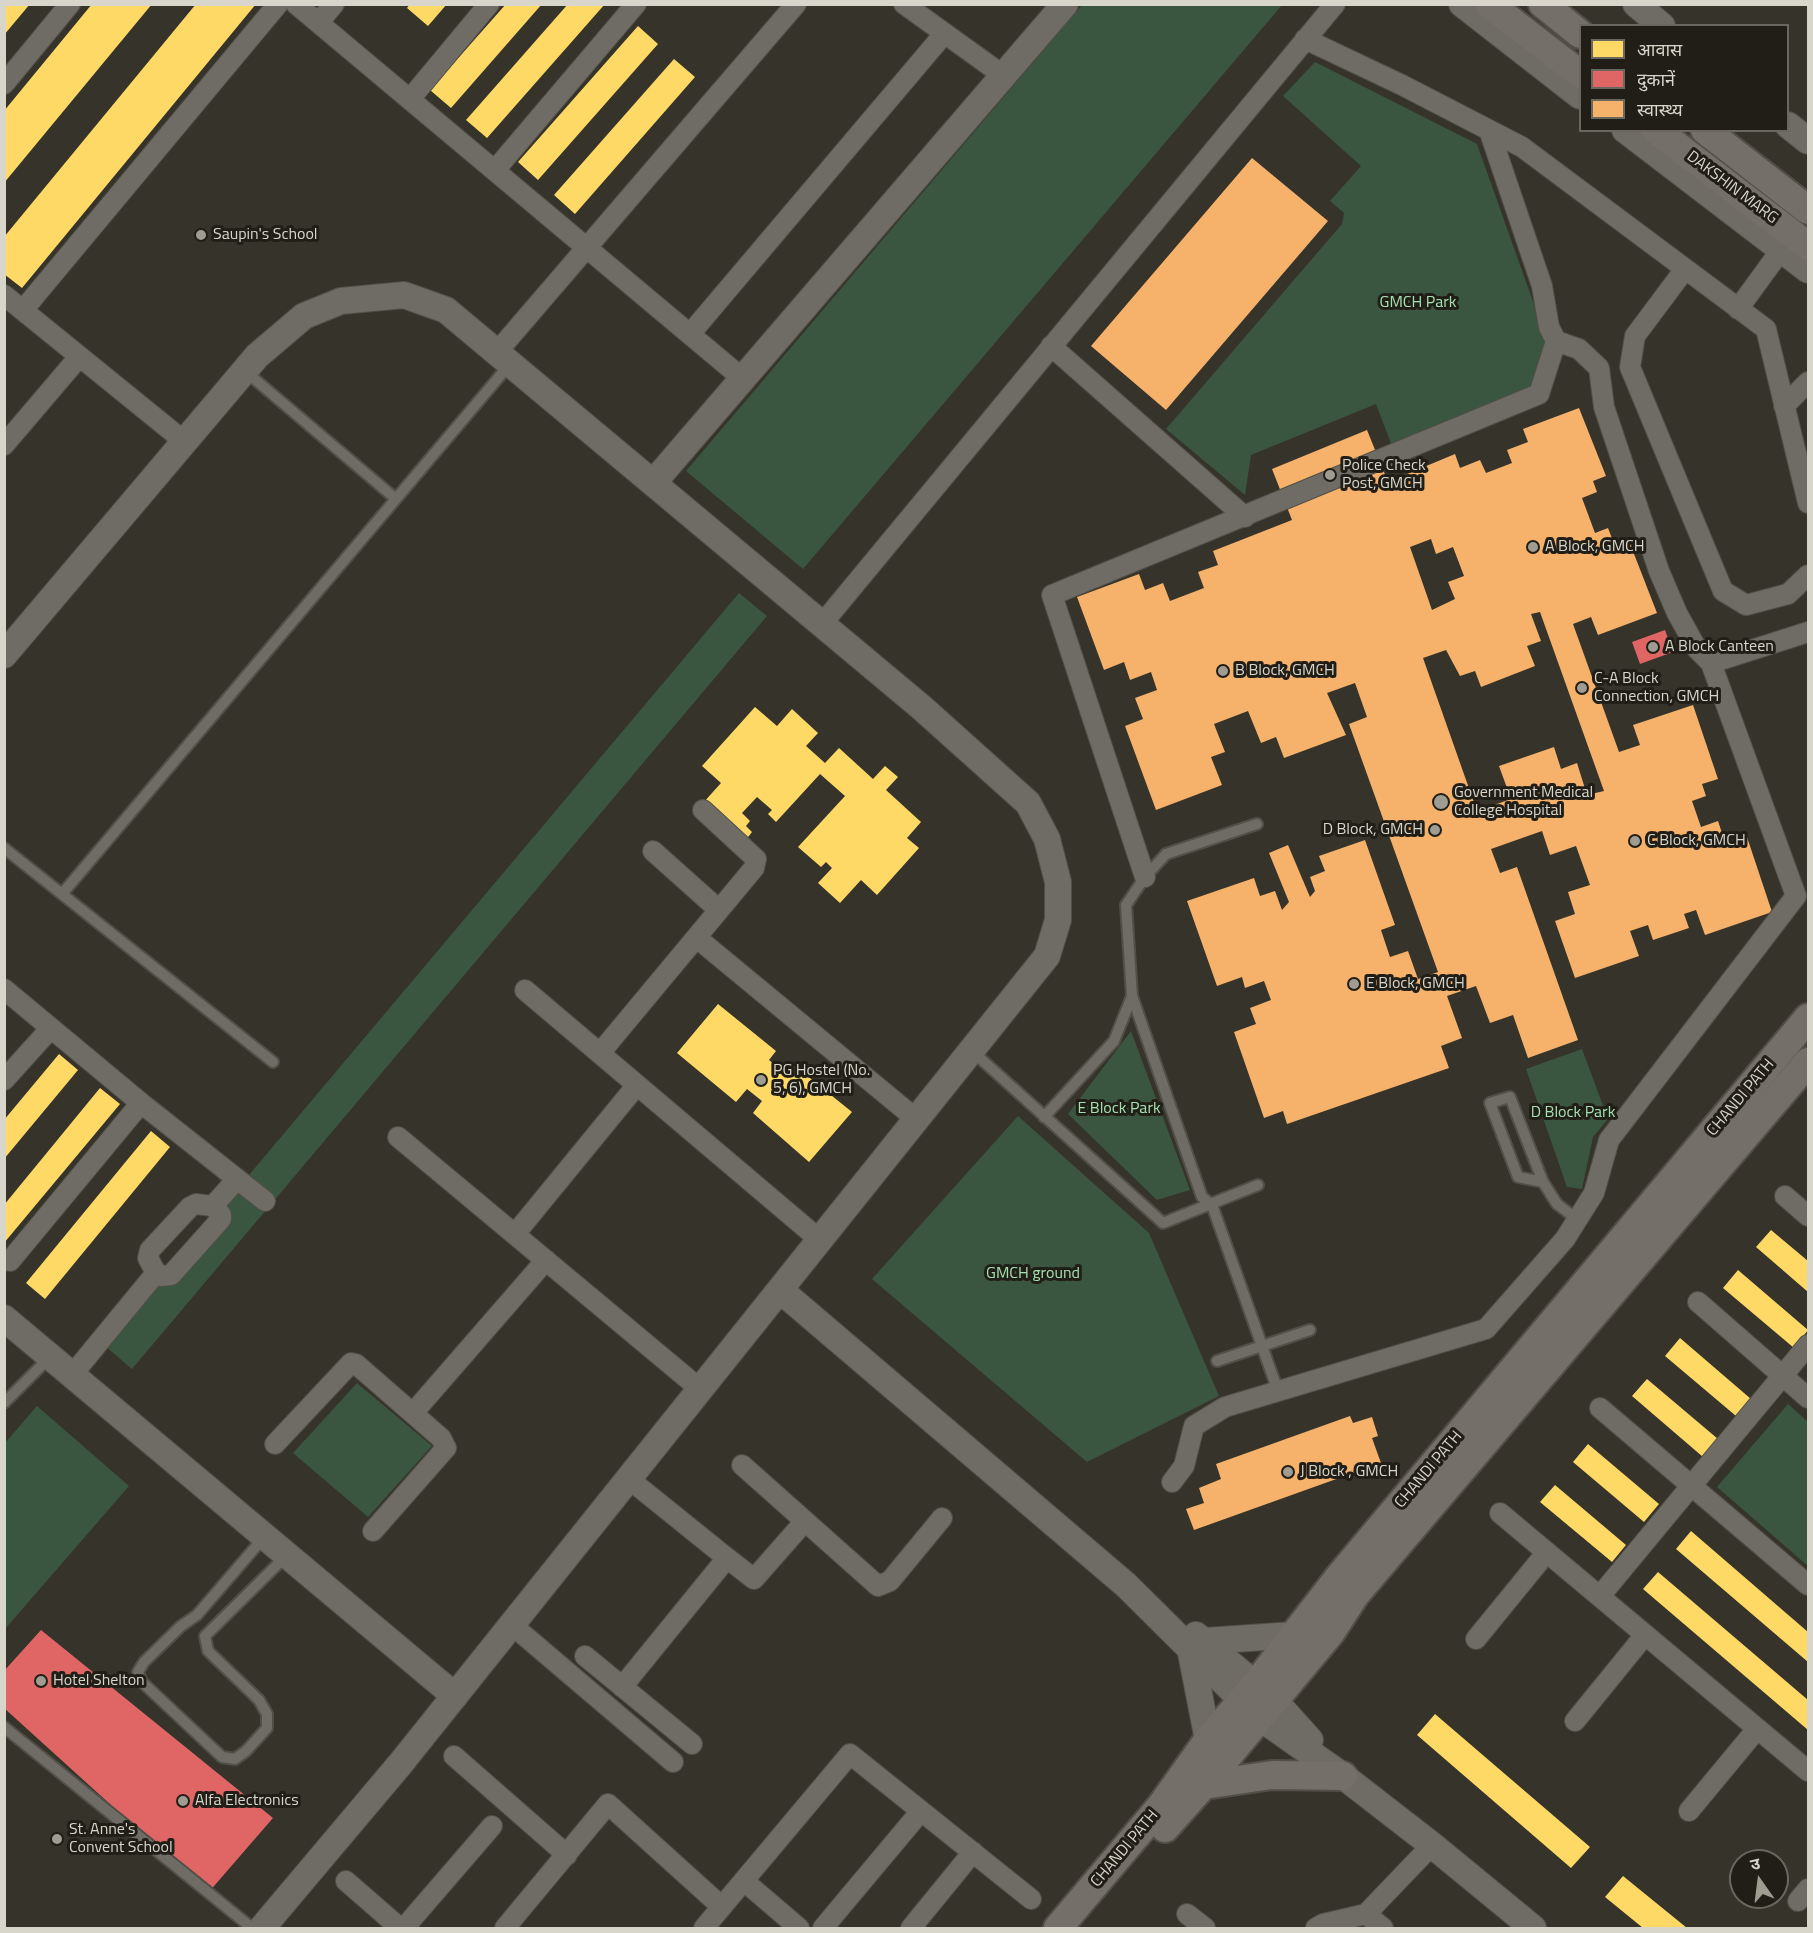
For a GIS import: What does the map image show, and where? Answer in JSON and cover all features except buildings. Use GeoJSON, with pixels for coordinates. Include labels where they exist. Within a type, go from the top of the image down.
{"type":"FeatureCollection","features":[{"type":"Feature","properties":{"kind":"main road"},"geometry":{"type":"LineString","coordinates":[[1489,4],[1579,72]]}},
{"type":"Feature","properties":{"kind":"main road"},"geometry":{"type":"LineString","coordinates":[[1543,4],[1579,32]]}},
{"type":"Feature","properties":{"kind":"main road","name":"DAKSHIN MARG"},"geometry":{"type":"LineString","coordinates":[[1658,132],[1795,248]]}},
{"type":"Feature","properties":{"kind":"main road","name":"DAKSHIN MARG"},"geometry":{"type":"LineString","coordinates":[[1709,132],[1809,210]]}},
{"type":"Feature","properties":{"kind":"main road","name":"CHANDI PATH"},"geometry":{"type":"LineString","coordinates":[[1080,1929],[1204,1785],[1258,1700],[1294,1635],[1339,1577],[1809,1018]]}},
{"type":"Feature","properties":{"kind":"main road","name":"CHANDI PATH"},"geometry":{"type":"LineString","coordinates":[[1058,1929],[1161,1806],[1208,1740],[1258,1700],[1330,1632],[1355,1595],[1809,1062]]}},
{"type":"Feature","properties":{"kind":"main road"},"geometry":{"type":"LineString","coordinates":[[1204,1785],[1272,1775],[1343,1776]]}},
{"type":"Feature","properties":{"kind":"street"},"geometry":{"type":"LineString","coordinates":[[4,84],[70,4]]}},
{"type":"Feature","properties":{"kind":"street"},"geometry":{"type":"LineString","coordinates":[[23,310],[278,4]]}},
{"type":"Feature","properties":{"kind":"street"},"geometry":{"type":"LineString","coordinates":[[296,4],[742,378]]}},
{"type":"Feature","properties":{"kind":"street"},"geometry":{"type":"LineString","coordinates":[[319,22],[334,4]]}},
{"type":"Feature","properties":{"kind":"street"},"geometry":{"type":"LineString","coordinates":[[410,99],[489,4]]}},
{"type":"Feature","properties":{"kind":"street"},"geometry":{"type":"LineString","coordinates":[[495,170],[636,4]]}},
{"type":"Feature","properties":{"kind":"street"},"geometry":{"type":"LineString","coordinates":[[504,358],[587,248],[796,4]]}},
{"type":"Feature","properties":{"kind":"street"},"geometry":{"type":"LineString","coordinates":[[904,4],[1004,76]]}},
{"type":"Feature","properties":{"kind":"street"},"geometry":{"type":"LineString","coordinates":[[654,483],[1065,4]]}},
{"type":"Feature","properties":{"kind":"street"},"geometry":{"type":"LineString","coordinates":[[822,624],[1335,4]]}},
{"type":"Feature","properties":{"kind":"street"},"geometry":{"type":"LineString","coordinates":[[1462,4],[1579,94]]}},
{"type":"Feature","properties":{"kind":"street"},"geometry":{"type":"LineString","coordinates":[[1636,4],[1660,24]]}},
{"type":"Feature","properties":{"kind":"street"},"geometry":{"type":"LineString","coordinates":[[690,334],[944,34]]}},
{"type":"Feature","properties":{"kind":"street"},"geometry":{"type":"LineString","coordinates":[[1305,39],[1402,85],[1522,147],[1766,329],[1809,503]]}},
{"type":"Feature","properties":{"kind":"street"},"geometry":{"type":"LineString","coordinates":[[1789,126],[1809,141]]}},
{"type":"Feature","properties":{"kind":"street"},"geometry":{"type":"LineString","coordinates":[[1172,1482],[1184,1466],[1194,1426],[1225,1407],[1486,1329],[1565,1239],[1594,1193],[1609,1140],[1796,896],[1711,663],[1697,649],[1677,613],[1659,572],[1604,406],[1599,368],[1579,349],[1556,341],[1549,327],[1542,286],[1489,130]]}},
{"type":"Feature","properties":{"kind":"street"},"geometry":{"type":"LineString","coordinates":[[1628,132],[1795,248],[1809,270]]}},
{"type":"Feature","properties":{"kind":"street"},"geometry":{"type":"LineString","coordinates":[[1738,309],[1795,248]]}},
{"type":"Feature","properties":{"kind":"street"},"geometry":{"type":"LineString","coordinates":[[1685,269],[1635,336],[1630,367],[1723,591],[1746,605],[1788,594],[1809,575]]}},
{"type":"Feature","properties":{"kind":"street"},"geometry":{"type":"LineString","coordinates":[[4,295],[185,442]]}},
{"type":"Feature","properties":{"kind":"street"},"geometry":{"type":"LineString","coordinates":[[4,655],[257,356],[304,316],[341,301],[404,295],[446,310],[921,707],[1028,803],[1047,839],[1058,882],[1058,920],[1047,956],[455,1696],[262,1929]]}},
{"type":"Feature","properties":{"kind":"street"},"geometry":{"type":"LineString","coordinates":[[1145,877],[1052,595],[1539,394],[1556,341]]}},
{"type":"Feature","properties":{"kind":"street"},"geometry":{"type":"LineString","coordinates":[[1051,346],[1245,517]]}},
{"type":"Feature","properties":{"kind":"street"},"geometry":{"type":"LineString","coordinates":[[4,445],[79,357]]}},
{"type":"Feature","properties":{"kind":"street"},"geometry":{"type":"LineString","coordinates":[[1784,406],[1809,382]]}},
{"type":"Feature","properties":{"kind":"street"},"geometry":{"type":"LineString","coordinates":[[1791,432],[1809,442]]}},
{"type":"Feature","properties":{"kind":"street"},"geometry":{"type":"LineString","coordinates":[[1711,663],[1809,632]]}},
{"type":"Feature","properties":{"kind":"street"},"geometry":{"type":"LineString","coordinates":[[600,1053],[754,868],[756,859],[703,810]]}},
{"type":"Feature","properties":{"kind":"street"},"geometry":{"type":"LineString","coordinates":[[653,850],[719,910]]}},
{"type":"Feature","properties":{"kind":"street"},"geometry":{"type":"LineString","coordinates":[[696,938],[916,1119]]}},
{"type":"Feature","properties":{"kind":"street"},"geometry":{"type":"LineString","coordinates":[[4,989],[141,1103],[265,1201]]}},
{"type":"Feature","properties":{"kind":"street"},"geometry":{"type":"LineString","coordinates":[[525,990],[820,1240]]}},
{"type":"Feature","properties":{"kind":"street"},"geometry":{"type":"LineString","coordinates":[[4,1080],[51,1028]]}},
{"type":"Feature","properties":{"kind":"street"},"geometry":{"type":"LineString","coordinates":[[515,1234],[637,1085]]}},
{"type":"Feature","properties":{"kind":"street"},"geometry":{"type":"LineString","coordinates":[[10,1261],[141,1103]]}},
{"type":"Feature","properties":{"kind":"street"},"geometry":{"type":"LineString","coordinates":[[398,1137],[700,1389]]}},
{"type":"Feature","properties":{"kind":"street"},"geometry":{"type":"LineString","coordinates":[[213,1206],[237,1179]]}},
{"type":"Feature","properties":{"kind":"street"},"geometry":{"type":"LineString","coordinates":[[1785,1196],[1809,1216]]}},
{"type":"Feature","properties":{"kind":"street"},"geometry":{"type":"LineString","coordinates":[[196,1204],[213,1206],[221,1215],[221,1219],[171,1275],[161,1276],[156,1273],[148,1258],[150,1250],[190,1207],[196,1204]]}},
{"type":"Feature","properties":{"kind":"street"},"geometry":{"type":"LineString","coordinates":[[413,1413],[546,1260]]}},
{"type":"Feature","properties":{"kind":"street"},"geometry":{"type":"LineString","coordinates":[[72,1375],[156,1273]]}},
{"type":"Feature","properties":{"kind":"street"},"geometry":{"type":"LineString","coordinates":[[780,1290],[1197,1644],[1343,1776],[1432,1845],[1533,1929]]}},
{"type":"Feature","properties":{"kind":"street"},"geometry":{"type":"LineString","coordinates":[[1698,1302],[1809,1398]]}},
{"type":"Feature","properties":{"kind":"street"},"geometry":{"type":"LineString","coordinates":[[4,1318],[455,1696]]}},
{"type":"Feature","properties":{"kind":"street"},"geometry":{"type":"LineString","coordinates":[[1600,1596],[1809,1345]]}},
{"type":"Feature","properties":{"kind":"street"},"geometry":{"type":"LineString","coordinates":[[275,1444],[351,1363],[356,1364],[413,1413],[441,1438],[446,1448],[373,1531]]}},
{"type":"Feature","properties":{"kind":"street"},"geometry":{"type":"LineString","coordinates":[[1600,1408],[1809,1585]]}},
{"type":"Feature","properties":{"kind":"street"},"geometry":{"type":"LineString","coordinates":[[742,1465],[878,1586],[890,1581],[942,1518]]}},
{"type":"Feature","properties":{"kind":"street"},"geometry":{"type":"LineString","coordinates":[[629,1479],[754,1579],[805,1521]]}},
{"type":"Feature","properties":{"kind":"street"},"geometry":{"type":"LineString","coordinates":[[1500,1514],[1809,1771]]}},
{"type":"Feature","properties":{"kind":"street"},"geometry":{"type":"LineString","coordinates":[[1476,1639],[1547,1552]]}},
{"type":"Feature","properties":{"kind":"street"},"geometry":{"type":"LineString","coordinates":[[622,1688],[727,1557]]}},
{"type":"Feature","properties":{"kind":"street"},"geometry":{"type":"LineString","coordinates":[[512,1625],[673,1762]]}},
{"type":"Feature","properties":{"kind":"street"},"geometry":{"type":"LineString","coordinates":[[1197,1644],[1294,1635]]}},
{"type":"Feature","properties":{"kind":"street"},"geometry":{"type":"LineString","coordinates":[[1575,1721],[1645,1635]]}},
{"type":"Feature","properties":{"kind":"street"},"geometry":{"type":"LineString","coordinates":[[1197,1644],[1208,1740]]}},
{"type":"Feature","properties":{"kind":"street"},"geometry":{"type":"LineString","coordinates":[[585,1656],[692,1744]]}},
{"type":"Feature","properties":{"kind":"street"},"geometry":{"type":"LineString","coordinates":[[1689,1811],[1757,1729]]}},
{"type":"Feature","properties":{"kind":"street"},"geometry":{"type":"LineString","coordinates":[[704,1929],[850,1754],[1030,1899]]}},
{"type":"Feature","properties":{"kind":"street"},"geometry":{"type":"LineString","coordinates":[[454,1756],[567,1855]]}},
{"type":"Feature","properties":{"kind":"street"},"geometry":{"type":"LineString","coordinates":[[505,1929],[608,1804],[722,1907]]}},
{"type":"Feature","properties":{"kind":"street"},"geometry":{"type":"LineString","coordinates":[[823,1929],[921,1811]]}},
{"type":"Feature","properties":{"kind":"street"},"geometry":{"type":"LineString","coordinates":[[346,1881],[402,1929],[492,1826]]}},
{"type":"Feature","properties":{"kind":"street"},"geometry":{"type":"LineString","coordinates":[[1316,1929],[1323,1924],[1366,1914],[1432,1845]]}},
{"type":"Feature","properties":{"kind":"street"},"geometry":{"type":"LineString","coordinates":[[911,1929],[973,1852]]}},
{"type":"Feature","properties":{"kind":"street"},"geometry":{"type":"LineString","coordinates":[[744,1881],[799,1929]]}},
{"type":"Feature","properties":{"kind":"street"},"geometry":{"type":"LineString","coordinates":[[1187,1914],[1205,1929]]}},
{"type":"Feature","properties":{"kind":"street"},"geometry":{"type":"LineString","coordinates":[[1366,1914],[1383,1929]]}},
{"type":"Feature","properties":{"kind":"lane"},"geometry":{"type":"LineString","coordinates":[[62,894],[396,499],[504,358]]}},
{"type":"Feature","properties":{"kind":"lane"},"geometry":{"type":"LineString","coordinates":[[245,370],[396,499]]}},
{"type":"Feature","properties":{"kind":"lane"},"geometry":{"type":"LineString","coordinates":[[1257,824],[1166,854],[1145,877],[1126,905],[1132,996],[1202,1197],[1212,1205],[1278,1391]]}},
{"type":"Feature","properties":{"kind":"lane"},"geometry":{"type":"LineString","coordinates":[[4,848],[273,1062]]}},
{"type":"Feature","properties":{"kind":"lane"},"geometry":{"type":"LineString","coordinates":[[1044,1117],[1114,1041],[1132,996]]}},
{"type":"Feature","properties":{"kind":"lane"},"geometry":{"type":"LineString","coordinates":[[971,1051],[1163,1223],[1258,1185]]}},
{"type":"Feature","properties":{"kind":"lane"},"geometry":{"type":"LineString","coordinates":[[1543,1182],[1518,1177],[1490,1103],[1510,1097],[1543,1182],[1557,1204],[1578,1220]]}},
{"type":"Feature","properties":{"kind":"lane"},"geometry":{"type":"LineString","coordinates":[[1217,1361],[1310,1330]]}},
{"type":"Feature","properties":{"kind":"lane"},"geometry":{"type":"LineString","coordinates":[[4,1403],[51,1357]]}},
{"type":"Feature","properties":{"kind":"lane"},"geometry":{"type":"LineString","coordinates":[[265,1536],[197,1615],[181,1626],[159,1647],[144,1662],[138,1672],[142,1682],[222,1757],[235,1759],[246,1751],[267,1728],[267,1714],[259,1700],[208,1651],[205,1636],[287,1555]]}},
{"type":"Feature","properties":{"kind":"lane"},"geometry":{"type":"LineString","coordinates":[[4,1727],[252,1929]]}},
{"type":"Feature","properties":{"kind":"green space"},"geometry":{"type":"Polygon","coordinates":[[[1082,5],[1282,5],[803,569],[686,471],[1082,5]]]}},
{"type":"Feature","properties":{"kind":"green space","name":"GMCH Park"},"geometry":{"type":"Polygon","coordinates":[[[1315,62],[1477,144],[1547,341],[1531,389],[1392,446],[1376,404],[1251,455],[1245,495],[1166,429],[1342,224],[1344,213],[1330,201],[1361,166],[1283,96],[1315,62]]]}},
{"type":"Feature","properties":{"kind":"green space"},"geometry":{"type":"Polygon","coordinates":[[[739,593],[767,616],[132,1369],[105,1346],[739,593]]]}},
{"type":"Feature","properties":{"kind":"green space","name":"E Block Park"},"geometry":{"type":"Polygon","coordinates":[[[1131,1031],[1190,1190],[1157,1200],[1068,1114],[1131,1031]]]}},
{"type":"Feature","properties":{"kind":"green space","name":"D Block Park"},"geometry":{"type":"Polygon","coordinates":[[[1582,1049],[1608,1119],[1593,1137],[1582,1189],[1567,1187],[1526,1069],[1582,1049]]]}},
{"type":"Feature","properties":{"kind":"green space","name":"GMCH ground"},"geometry":{"type":"Polygon","coordinates":[[[1018,1116],[1149,1233],[1219,1396],[1087,1462],[872,1279],[1018,1116]]]}},
{"type":"Feature","properties":{"kind":"green space"},"geometry":{"type":"Polygon","coordinates":[[[357,1383],[432,1446],[368,1517],[293,1453],[357,1383]]]}},
{"type":"Feature","properties":{"kind":"green space"},"geometry":{"type":"Polygon","coordinates":[[[1788,1404],[1808,1422],[1808,1566],[1717,1487],[1788,1404]]]}},
{"type":"Feature","properties":{"kind":"green space"},"geometry":{"type":"Polygon","coordinates":[[[37,1406],[129,1486],[5,1629],[5,1443],[37,1406]]]}},
{"type":"Feature","properties":{"kind":"place","name":"Saupin's School"},"geometry":{"type":"Point","coordinates":[201,235]}},
{"type":"Feature","properties":{"kind":"place","name":"Police Check Post, GMCH"},"geometry":{"type":"Point","coordinates":[1330,475]}},
{"type":"Feature","properties":{"kind":"place","name":"A Block, GMCH"},"geometry":{"type":"Point","coordinates":[1533,547]}},
{"type":"Feature","properties":{"kind":"place","name":"A Block Canteen"},"geometry":{"type":"Point","coordinates":[1653,647]}},
{"type":"Feature","properties":{"kind":"place","name":"B Block, GMCH"},"geometry":{"type":"Point","coordinates":[1223,671]}},
{"type":"Feature","properties":{"kind":"place","name":"C-A Block Connection, GMCH"},"geometry":{"type":"Point","coordinates":[1582,688]}},
{"type":"Feature","properties":{"kind":"place","name":"Government Medical College Hospital"},"geometry":{"type":"Point","coordinates":[1441,802]}},
{"type":"Feature","properties":{"kind":"place","name":"D Block, GMCH"},"geometry":{"type":"Point","coordinates":[1435,830]}},
{"type":"Feature","properties":{"kind":"place","name":"C Block, GMCH"},"geometry":{"type":"Point","coordinates":[1635,841]}},
{"type":"Feature","properties":{"kind":"place","name":"E Block, GMCH"},"geometry":{"type":"Point","coordinates":[1354,984]}},
{"type":"Feature","properties":{"kind":"place","name":"PG Hostel (No. 5, 6), GMCH"},"geometry":{"type":"Point","coordinates":[761,1080]}},
{"type":"Feature","properties":{"kind":"place","name":"J Block , GMCH"},"geometry":{"type":"Point","coordinates":[1288,1472]}},
{"type":"Feature","properties":{"kind":"place","name":"Hotel Shelton"},"geometry":{"type":"Point","coordinates":[41,1681]}},
{"type":"Feature","properties":{"kind":"place","name":"Alfa Electronics"},"geometry":{"type":"Point","coordinates":[183,1801]}},
{"type":"Feature","properties":{"kind":"place","name":"St. Anne's Convent School"},"geometry":{"type":"Point","coordinates":[57,1839]}}]}
